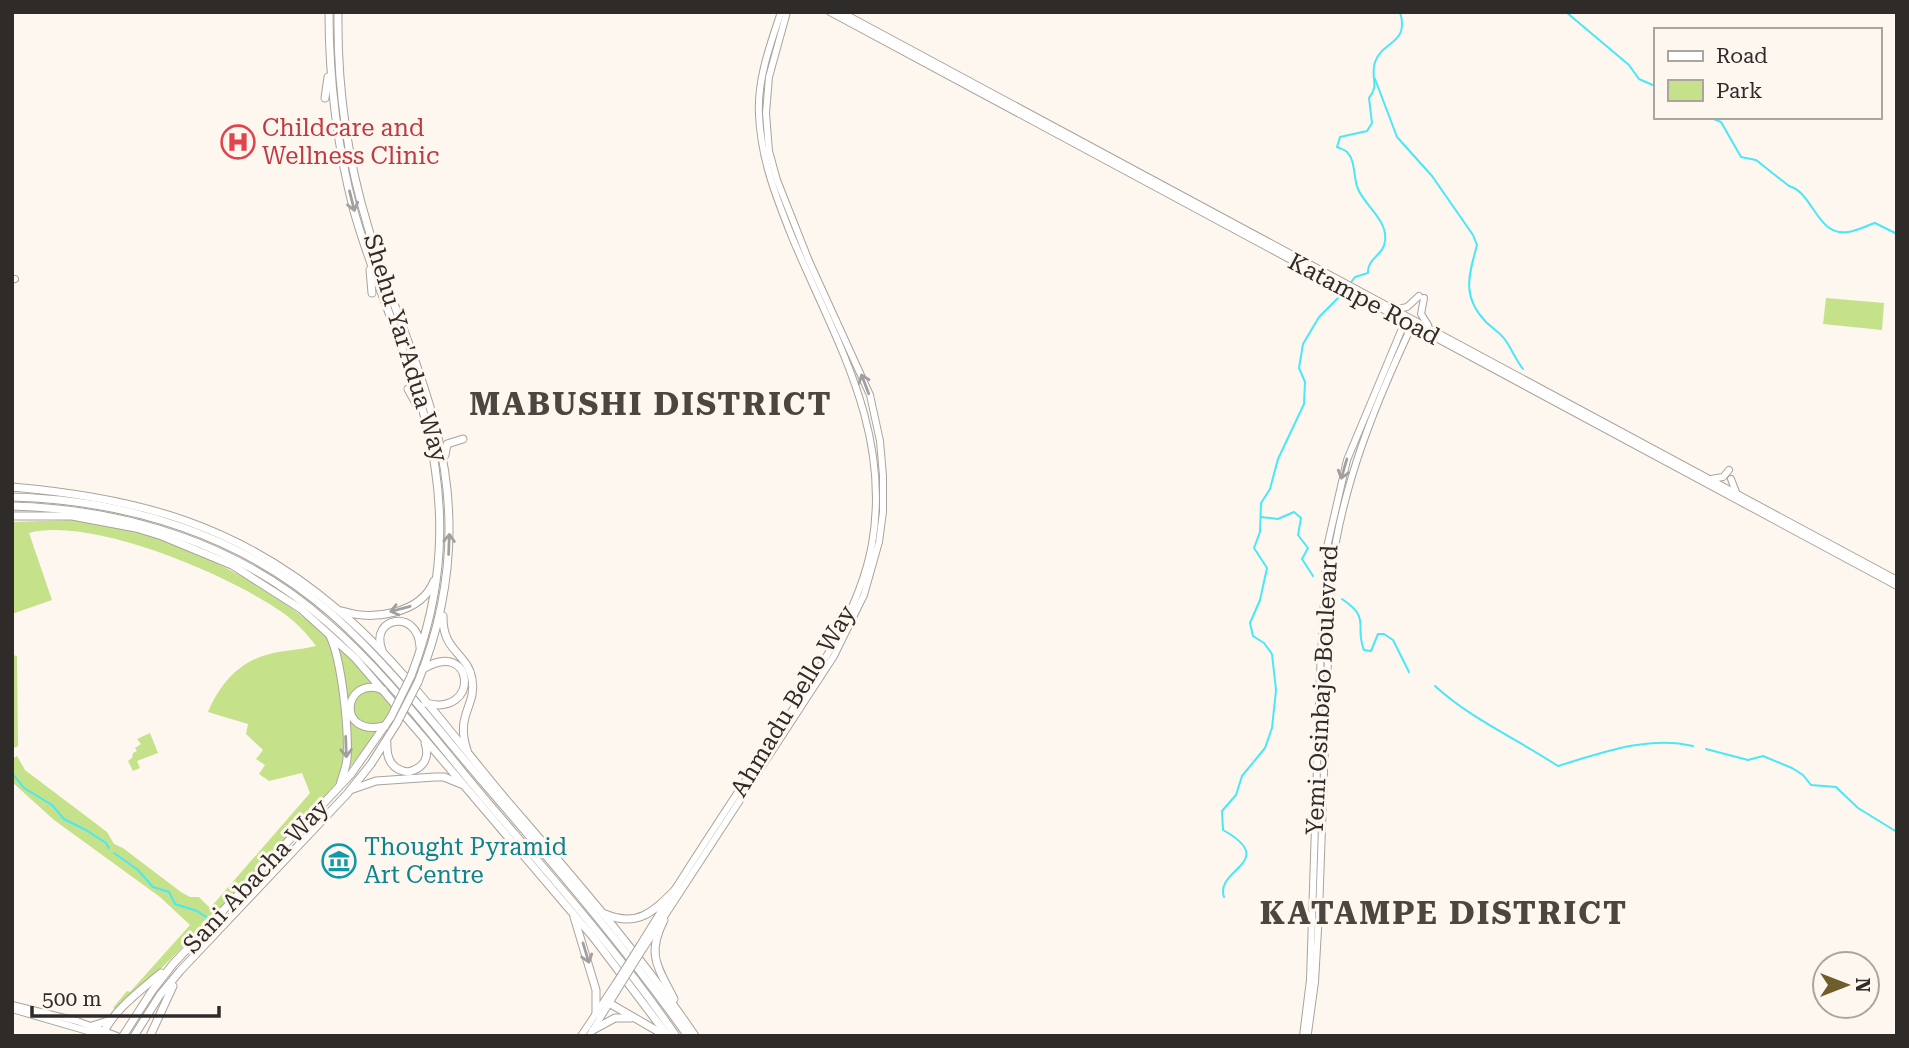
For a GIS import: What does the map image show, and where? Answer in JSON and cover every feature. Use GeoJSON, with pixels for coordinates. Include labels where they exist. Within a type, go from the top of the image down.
{"type":"FeatureCollection","features":[{"type":"Feature","properties":{"kind":"highway","name":"Shehu Yar'Adua Way"},"geometry":{"type":"LineString","coordinates":[[329,12],[333,101],[354,211],[425,420],[439,493],[439,567],[434,603],[420,652],[394,720]]}},
{"type":"Feature","properties":{"kind":"highway","name":"Shehu Yar'Adua Way"},"geometry":{"type":"LineString","coordinates":[[338,12],[342,102],[351,154],[367,223],[431,412],[446,484],[449,545],[443,604],[418,682],[394,720]]}},
{"type":"Feature","properties":{"kind":"highway"},"geometry":{"type":"LineString","coordinates":[[325,98],[330,59]]}},
{"type":"Feature","properties":{"kind":"highway"},"geometry":{"type":"LineString","coordinates":[[342,102],[343,79]]}},
{"type":"Feature","properties":{"kind":"highway"},"geometry":{"type":"LineString","coordinates":[[367,252],[372,293]]}},
{"type":"Feature","properties":{"kind":"highway"},"geometry":{"type":"LineString","coordinates":[[408,389],[425,420]]}},
{"type":"Feature","properties":{"kind":"highway"},"geometry":{"type":"LineString","coordinates":[[431,412],[443,438],[462,438],[445,447],[446,484]]}},
{"type":"Feature","properties":{"kind":"highway"},"geometry":{"type":"LineString","coordinates":[[12,487],[122,502],[162,512],[216,532],[296,577],[340,610],[384,654],[605,914],[695,1036]]}},
{"type":"Feature","properties":{"kind":"highway"},"geometry":{"type":"LineString","coordinates":[[12,497],[72,500],[140,513],[214,539],[296,577]]}},
{"type":"Feature","properties":{"kind":"highway"},"geometry":{"type":"LineString","coordinates":[[122,502],[140,513]]}},
{"type":"Feature","properties":{"kind":"highway"},"geometry":{"type":"LineString","coordinates":[[12,506],[99,513],[168,531],[215,550],[256,571],[303,602],[354,647],[558,884],[620,960],[676,1036]]}},
{"type":"Feature","properties":{"kind":"highway"},"geometry":{"type":"LineString","coordinates":[[12,516],[72,516],[168,531]]}},
{"type":"Feature","properties":{"kind":"highway"},"geometry":{"type":"LineString","coordinates":[[136,528],[222,560],[284,597]]}},
{"type":"Feature","properties":{"kind":"highway"},"geometry":{"type":"LineString","coordinates":[[257,561],[308,594],[386,668],[630,957],[688,1036]]}},
{"type":"Feature","properties":{"kind":"highway"},"geometry":{"type":"LineString","coordinates":[[340,610],[368,616],[411,607],[430,590],[439,567]]}},
{"type":"Feature","properties":{"kind":"highway"},"geometry":{"type":"LineString","coordinates":[[256,571],[328,632],[383,690],[573,913],[667,1036]]}},
{"type":"Feature","properties":{"kind":"highway"},"geometry":{"type":"LineString","coordinates":[[443,604],[444,632],[450,646],[468,666],[473,682],[462,725],[468,754]]}},
{"type":"Feature","properties":{"kind":"highway"},"geometry":{"type":"LineString","coordinates":[[384,654],[380,646],[380,634],[387,624],[399,621],[416,629],[420,652]]}},
{"type":"Feature","properties":{"kind":"highway"},"geometry":{"type":"LineString","coordinates":[[328,632],[338,654],[346,740],[345,768],[339,788]]}},
{"type":"Feature","properties":{"kind":"highway"},"geometry":{"type":"LineString","coordinates":[[423,670],[439,661],[450,661],[460,667],[465,681],[461,694],[448,704],[435,705],[425,702]]}},
{"type":"Feature","properties":{"kind":"highway"},"geometry":{"type":"LineString","coordinates":[[383,690],[371,687],[359,690],[351,699],[350,707],[358,725],[369,729],[386,726]]}},
{"type":"Feature","properties":{"kind":"highway","name":"Sani Abacha Way"},"geometry":{"type":"LineString","coordinates":[[123,1036],[173,964],[339,788],[364,759],[386,726],[394,720]]}},
{"type":"Feature","properties":{"kind":"highway","name":"Sani Abacha Way"},"geometry":{"type":"LineString","coordinates":[[134,1036],[153,1005],[180,971],[347,794],[387,740],[394,720]]}},
{"type":"Feature","properties":{"kind":"highway"},"geometry":{"type":"LineString","coordinates":[[387,740],[386,750],[391,764],[408,772],[422,766],[427,760],[427,746],[422,736]]}},
{"type":"Feature","properties":{"kind":"highway"},"geometry":{"type":"LineString","coordinates":[[347,794],[368,783],[402,779],[444,777],[465,786]]}},
{"type":"Feature","properties":{"kind":"highway"},"geometry":{"type":"LineString","coordinates":[[512,806],[521,827]]}},
{"type":"Feature","properties":{"kind":"highway"},"geometry":{"type":"LineString","coordinates":[[494,810],[505,832]]}},
{"type":"Feature","properties":{"kind":"highway"},"geometry":{"type":"LineString","coordinates":[[536,870],[558,884]]}},
{"type":"Feature","properties":{"kind":"highway"},"geometry":{"type":"LineString","coordinates":[[605,914],[624,920],[637,918],[660,906],[676,889]]}},
{"type":"Feature","properties":{"kind":"highway"},"geometry":{"type":"LineString","coordinates":[[573,913],[597,994],[596,1014]]}},
{"type":"Feature","properties":{"kind":"highway"},"geometry":{"type":"LineString","coordinates":[[664,920],[654,950],[680,1013]]}},
{"type":"Feature","properties":{"kind":"highway"},"geometry":{"type":"LineString","coordinates":[[643,946],[654,950]]}},
{"type":"Feature","properties":{"kind":"highway"},"geometry":{"type":"LineString","coordinates":[[94,1031],[173,964]]}},
{"type":"Feature","properties":{"kind":"highway"},"geometry":{"type":"LineString","coordinates":[[150,1036],[180,971]]}},
{"type":"Feature","properties":{"kind":"highway"},"geometry":{"type":"LineString","coordinates":[[597,994],[667,1036]]}},
{"type":"Feature","properties":{"kind":"highway"},"geometry":{"type":"LineString","coordinates":[[591,1033],[615,1018],[633,1018]]}},
{"type":"Feature","properties":{"kind":"highway"},"geometry":{"type":"LineString","coordinates":[[107,1034],[111,1019]]}},
{"type":"Feature","properties":{"kind":"main road","name":"Ahmadu Bello Way"},"geometry":{"type":"LineString","coordinates":[[591,1033],[676,889],[842,628],[859,589],[872,542],[875,477],[866,413],[853,374],[774,191],[764,158],[759,113],[760,89],[764,66],[781,12]]}},
{"type":"Feature","properties":{"kind":"main road","name":"Ahmadu Bello Way"},"geometry":{"type":"LineString","coordinates":[[643,946],[664,920],[817,685],[849,629],[869,579],[880,531],[883,467],[870,395],[809,261],[777,180],[769,151],[766,113],[768,85],[787,12]]}},
{"type":"Feature","properties":{"kind":"main road","name":"Katampe Road"},"geometry":{"type":"LineString","coordinates":[[830,12],[1395,312]]}},
{"type":"Feature","properties":{"kind":"main road","name":"Katampe Road"},"geometry":{"type":"LineString","coordinates":[[841,12],[1864,565],[1897,580]]}},
{"type":"Feature","properties":{"kind":"main road"},"geometry":{"type":"LineString","coordinates":[[1401,331],[1395,312],[1421,297],[1421,314],[1429,331],[1415,333],[1404,344]]}},
{"type":"Feature","properties":{"kind":"main road","name":"Yemi Osinbajo Boulevard"},"geometry":{"type":"LineString","coordinates":[[1305,1036],[1315,982],[1319,916],[1331,573],[1342,507],[1367,418],[1401,331],[1411,321]]}},
{"type":"Feature","properties":{"kind":"main road","name":"Yemi Osinbajo Boulevard"},"geometry":{"type":"LineString","coordinates":[[1367,418],[1404,344],[1411,321]]}},
{"type":"Feature","properties":{"kind":"main road","name":"Katampe Road"},"geometry":{"type":"LineString","coordinates":[[1429,331],[1737,493],[1897,586]]}},
{"type":"Feature","properties":{"kind":"main road"},"geometry":{"type":"LineString","coordinates":[[1711,479],[1723,477],[1729,470]]}},
{"type":"Feature","properties":{"kind":"main road"},"geometry":{"type":"LineString","coordinates":[[1731,479],[1737,493]]}},
{"type":"Feature","properties":{"kind":"main road","name":"Ahmadu Bello Way"},"geometry":{"type":"LineString","coordinates":[[581,1036],[607,1002]]}},
{"type":"Feature","properties":{"kind":"main road"},"geometry":{"type":"LineString","coordinates":[[12,1007],[107,1034]]}},
{"type":"Feature","properties":{"kind":"green space"},"geometry":{"type":"Polygon","coordinates":[[[1826,298],[1884,303],[1882,330],[1823,324],[1826,298]]]}},
{"type":"Feature","properties":{"kind":"green space"},"geometry":{"type":"Polygon","coordinates":[[[73,520],[131,531],[160,540],[189,550],[244,578],[296,611],[320,630],[350,657],[394,705],[364,749],[314,808],[190,939],[117,1010],[113,1008],[127,991],[130,992],[190,925],[160,897],[54,820],[12,782],[12,759],[17,756],[25,770],[107,832],[114,844],[181,892],[190,897],[199,897],[210,908],[310,793],[302,773],[269,781],[259,774],[265,765],[256,759],[263,750],[246,734],[248,724],[208,712],[230,677],[246,664],[272,653],[316,646],[286,615],[233,584],[162,553],[89,533],[56,530],[29,533],[52,600],[12,614],[12,522],[73,520]]]}},
{"type":"Feature","properties":{"kind":"green space"},"geometry":{"type":"Polygon","coordinates":[[[12,655],[17,656],[18,746],[12,749],[12,655]]]}},
{"type":"Feature","properties":{"kind":"green space"},"geometry":{"type":"Polygon","coordinates":[[[150,733],[158,753],[137,761],[140,768],[133,771],[128,761],[137,751],[135,748],[141,744],[137,739],[150,733]]]}},
{"type":"Feature","properties":{"kind":"waterway"},"geometry":{"type":"LineString","coordinates":[[1349,285],[1355,277],[1368,273],[1370,264],[1384,246],[1385,233],[1380,220],[1358,189],[1350,156],[1337,147],[1340,137],[1367,131],[1372,123],[1369,98],[1374,89],[1375,62],[1378,55],[1398,36],[1402,22],[1400,12]]}},
{"type":"Feature","properties":{"kind":"waterway"},"geometry":{"type":"LineString","coordinates":[[1566,12],[1629,65],[1639,79],[1654,86]]}},
{"type":"Feature","properties":{"kind":"waterway"},"geometry":{"type":"LineString","coordinates":[[1375,79],[1397,137],[1432,176],[1473,235],[1477,245],[1469,285],[1473,303],[1486,322],[1504,338],[1523,369]]}},
{"type":"Feature","properties":{"kind":"waterway"},"geometry":{"type":"LineString","coordinates":[[1714,119],[1721,122],[1741,157],[1756,160],[1797,190],[1829,228],[1848,232],[1875,223],[1897,234]]}},
{"type":"Feature","properties":{"kind":"waterway"},"geometry":{"type":"LineString","coordinates":[[1224,897],[1223,887],[1246,858],[1246,850],[1239,841],[1223,830],[1222,811],[1236,795],[1242,776],[1265,748],[1272,728],[1276,690],[1272,654],[1264,643],[1253,636],[1250,623],[1260,600],[1267,568],[1254,548],[1260,532],[1261,503],[1270,489],[1278,459],[1304,404],[1305,382],[1299,368],[1303,344],[1319,317],[1344,292]]}},
{"type":"Feature","properties":{"kind":"waterway"},"geometry":{"type":"LineString","coordinates":[[1261,517],[1278,519],[1294,512],[1301,518],[1298,535],[1308,548],[1302,559],[1313,576]]}},
{"type":"Feature","properties":{"kind":"waterway"},"geometry":{"type":"LineString","coordinates":[[1342,599],[1360,618],[1364,650],[1371,651],[1378,634],[1384,634],[1393,640],[1409,672]]}},
{"type":"Feature","properties":{"kind":"waterway"},"geometry":{"type":"LineString","coordinates":[[1435,686],[1479,719],[1558,766],[1642,744],[1676,743],[1693,746]]}},
{"type":"Feature","properties":{"kind":"waterway"},"geometry":{"type":"LineString","coordinates":[[1706,749],[1748,760],[1763,756],[1792,768],[1803,775],[1811,785],[1836,787],[1858,808],[1897,832]]}},
{"type":"Feature","properties":{"kind":"waterway"},"geometry":{"type":"LineString","coordinates":[[12,773],[24,788],[52,805],[64,819],[86,830],[109,848]]}},
{"type":"Feature","properties":{"kind":"waterway"},"geometry":{"type":"LineString","coordinates":[[114,853],[138,870],[153,887],[169,892],[175,904],[197,911],[209,919]]}},
{"type":"Feature","properties":{"kind":"place","name":"Childcare and Wellness Clinic"},"geometry":{"type":"Point","coordinates":[238,142]}},
{"type":"Feature","properties":{"kind":"place","name":"Thought Pyramid Art Centre"},"geometry":{"type":"Point","coordinates":[339,861]}},
{"type":"Feature","properties":{"kind":"district","name":"MABUSHI DISTRICT"},"geometry":{"type":"Point","coordinates":[651,404]}},
{"type":"Feature","properties":{"kind":"district","name":"KATAMPE DISTRICT"},"geometry":{"type":"Point","coordinates":[1444,913]}}]}
